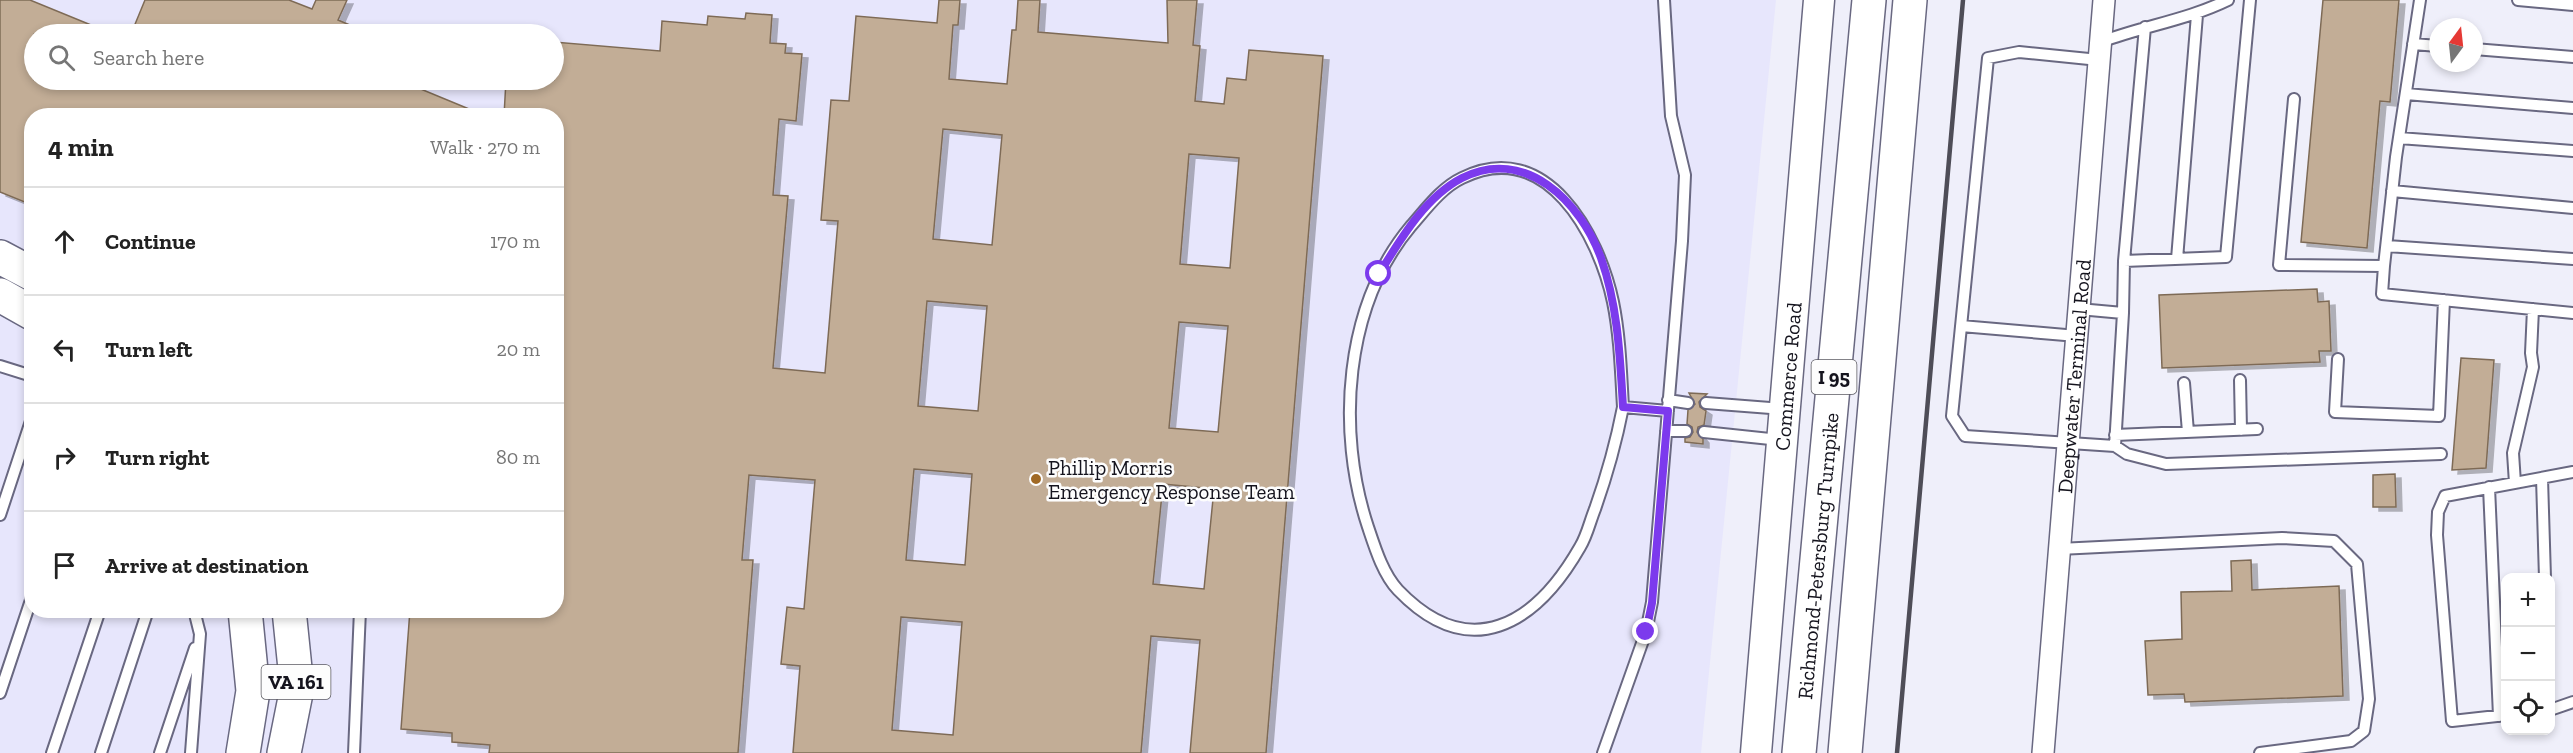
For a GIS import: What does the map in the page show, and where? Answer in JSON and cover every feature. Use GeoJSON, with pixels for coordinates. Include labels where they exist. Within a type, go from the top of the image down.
{"type":"FeatureCollection","features":[{"type":"Feature","properties":{"kind":"main road","name":"Commerce Road"},"geometry":{"type":"LineString","coordinates":[[1756,753],[1771,438],[1800,0]]}},
{"type":"Feature","properties":{"kind":"main road","name":"Commerce Road"},"geometry":{"type":"LineString","coordinates":[[1773,408],[1820,0]]}},
{"type":"Feature","properties":{"kind":"main road","name":"Richmond-Petersburg Turnpike"},"geometry":{"type":"LineString","coordinates":[[1798,753],[1869,0]]}},
{"type":"Feature","properties":{"kind":"main road","name":"I 95"},"geometry":{"type":"LineString","coordinates":[[1845,753],[1910,0]]}},
{"type":"Feature","properties":{"kind":"main road"},"geometry":{"type":"LineString","coordinates":[[0,258],[24,270]]}},
{"type":"Feature","properties":{"kind":"main road"},"geometry":{"type":"LineString","coordinates":[[0,295],[24,308]]}},
{"type":"Feature","properties":{"kind":"main road","name":"Commerce Road"},"geometry":{"type":"LineString","coordinates":[[1737,753],[1771,438]]}},
{"type":"Feature","properties":{"kind":"main road","name":"VA 161"},"geometry":{"type":"LineString","coordinates":[[243,753],[253,691],[246,618]]}},
{"type":"Feature","properties":{"kind":"main road","name":"VA 161"},"geometry":{"type":"LineString","coordinates":[[284,753],[297,688],[291,618]]}},
{"type":"Feature","properties":{"kind":"street","name":"Deepwater Terminal Road"},"geometry":{"type":"LineString","coordinates":[[2043,753],[2104,0]]}},
{"type":"Feature","properties":{"kind":"lane"},"geometry":{"type":"LineString","coordinates":[[1603,753],[1646,632],[1652,603],[1666,431],[1685,175],[1671,116],[1664,0]]}},
{"type":"Feature","properties":{"kind":"lane"},"geometry":{"type":"LineString","coordinates":[[2228,0],[2197,15],[2145,27],[2100,51],[2019,52],[1988,58],[1952,416],[1965,436],[2115,446],[2127,454],[2166,464],[2441,454]]}},
{"type":"Feature","properties":{"kind":"lane"},"geometry":{"type":"LineString","coordinates":[[2124,261],[2226,257],[2250,0]]}},
{"type":"Feature","properties":{"kind":"lane"},"geometry":{"type":"LineString","coordinates":[[2420,0],[2392,190],[2382,294],[2573,313]]}},
{"type":"Feature","properties":{"kind":"lane"},"geometry":{"type":"LineString","coordinates":[[2518,0],[2573,5]]}},
{"type":"Feature","properties":{"kind":"lane"},"geometry":{"type":"LineString","coordinates":[[2177,259],[2197,15]]}},
{"type":"Feature","properties":{"kind":"lane"},"geometry":{"type":"LineString","coordinates":[[2115,446],[2124,261],[2145,27]]}},
{"type":"Feature","properties":{"kind":"lane"},"geometry":{"type":"LineString","coordinates":[[2413,44],[2429,45]]}},
{"type":"Feature","properties":{"kind":"lane"},"geometry":{"type":"LineString","coordinates":[[2483,50],[2573,57]]}},
{"type":"Feature","properties":{"kind":"lane"},"geometry":{"type":"LineString","coordinates":[[2406,94],[2573,108]]}},
{"type":"Feature","properties":{"kind":"lane"},"geometry":{"type":"LineString","coordinates":[[2294,99],[2279,265],[2384,266]]}},
{"type":"Feature","properties":{"kind":"lane"},"geometry":{"type":"LineString","coordinates":[[2399,138],[2573,151]]}},
{"type":"Feature","properties":{"kind":"lane"},"geometry":{"type":"LineString","coordinates":[[1498,167],[1524,171],[1553,188],[1573,207],[1600,257],[1614,303],[1623,407],[1612,459],[1582,545],[1552,590],[1520,618],[1487,631],[1453,626],[1423,611],[1396,588],[1376,553],[1361,507],[1351,446],[1351,384],[1361,327],[1379,274],[1401,238],[1434,199],[1462,178],[1498,167]]}},
{"type":"Feature","properties":{"kind":"lane"},"geometry":{"type":"LineString","coordinates":[[2392,190],[2573,208]]}},
{"type":"Feature","properties":{"kind":"lane"},"geometry":{"type":"LineString","coordinates":[[2387,246],[2573,259]]}},
{"type":"Feature","properties":{"kind":"lane"},"geometry":{"type":"LineString","coordinates":[[2338,359],[2335,411],[2439,416],[2444,300]]}},
{"type":"Feature","properties":{"kind":"lane"},"geometry":{"type":"LineString","coordinates":[[2079,309],[2122,313]]}},
{"type":"Feature","properties":{"kind":"lane"},"geometry":{"type":"LineString","coordinates":[[2515,483],[2513,453],[2533,367],[2531,353],[2533,309]]}},
{"type":"Feature","properties":{"kind":"lane"},"geometry":{"type":"LineString","coordinates":[[1961,326],[2077,336]]}},
{"type":"Feature","properties":{"kind":"lane"},"geometry":{"type":"LineString","coordinates":[[0,366],[24,374]]}},
{"type":"Feature","properties":{"kind":"lane"},"geometry":{"type":"LineString","coordinates":[[2240,380],[2241,430]]}},
{"type":"Feature","properties":{"kind":"lane"},"geometry":{"type":"LineString","coordinates":[[2184,383],[2188,432]]}},
{"type":"Feature","properties":{"kind":"lane"},"geometry":{"type":"LineString","coordinates":[[1623,407],[1688,403]]}},
{"type":"Feature","properties":{"kind":"lane"},"geometry":{"type":"LineString","coordinates":[[1706,403],[1773,408]]}},
{"type":"Feature","properties":{"kind":"lane"},"geometry":{"type":"LineString","coordinates":[[2115,435],[2257,429]]}},
{"type":"Feature","properties":{"kind":"lane"},"geometry":{"type":"LineString","coordinates":[[1666,431],[1686,431]]}},
{"type":"Feature","properties":{"kind":"lane"},"geometry":{"type":"LineString","coordinates":[[1704,432],[1771,438]]}},
{"type":"Feature","properties":{"kind":"lane"},"geometry":{"type":"LineString","coordinates":[[0,515],[24,442]]}},
{"type":"Feature","properties":{"kind":"lane"},"geometry":{"type":"LineString","coordinates":[[2501,716],[2452,721],[2437,535],[2438,512],[2445,496],[2573,472]]}},
{"type":"Feature","properties":{"kind":"lane"},"geometry":{"type":"LineString","coordinates":[[2542,478],[2545,573]]}},
{"type":"Feature","properties":{"kind":"lane"},"geometry":{"type":"LineString","coordinates":[[2489,487],[2501,698]]}},
{"type":"Feature","properties":{"kind":"lane"},"geometry":{"type":"LineString","coordinates":[[2059,549],[2282,538],[2334,541],[2345,549],[2357,564],[2369,699],[2364,732],[2351,741],[2260,753]]}},
{"type":"Feature","properties":{"kind":"lane"},"geometry":{"type":"LineString","coordinates":[[0,693],[25,618]]}},
{"type":"Feature","properties":{"kind":"lane"},"geometry":{"type":"LineString","coordinates":[[52,753],[97,618]]}},
{"type":"Feature","properties":{"kind":"lane"},"geometry":{"type":"LineString","coordinates":[[101,753],[145,618]]}},
{"type":"Feature","properties":{"kind":"lane"},"geometry":{"type":"LineString","coordinates":[[191,753],[200,634],[196,618]]}},
{"type":"Feature","properties":{"kind":"lane"},"geometry":{"type":"LineString","coordinates":[[354,753],[360,618]]}},
{"type":"Feature","properties":{"kind":"lane"},"geometry":{"type":"LineString","coordinates":[[159,753],[200,634]]}},
{"type":"Feature","properties":{"kind":"lane"},"geometry":{"type":"LineString","coordinates":[[2555,708],[2573,702]]}},
{"type":"Feature","properties":{"kind":"shaded area"},"geometry":{"type":"Polygon","coordinates":[[[0,0],[1776,0],[1701,753],[0,753],[0,0]]]}},
{"type":"Feature","properties":{"kind":"building"},"geometry":{"type":"Polygon","coordinates":[[[0,0],[30,0],[89,24],[24,24],[24,90],[423,90],[467,108],[24,108],[24,202],[0,192],[0,0]]]}},
{"type":"Feature","properties":{"kind":"building"},"geometry":{"type":"Polygon","coordinates":[[[145,0],[289,0],[312,9],[316,0],[347,0],[338,20],[347,24],[135,24],[145,0]]]}},
{"type":"Feature","properties":{"kind":"building"},"geometry":{"type":"Polygon","coordinates":[[[939,0],[960,0],[958,25],[953,25],[949,79],[1007,84],[1012,30],[1016,30],[1018,0],[1040,0],[1038,32],[1168,43],[1167,0],[1197,0],[1193,45],[1200,46],[1195,101],[1224,104],[1227,78],[1246,80],[1249,50],[1323,56],[1266,753],[1190,753],[1200,640],[1151,636],[1141,753],[793,753],[800,666],[781,664],[787,607],[804,609],[815,480],[749,475],[742,560],[753,560],[738,753],[489,753],[490,745],[452,742],[452,733],[401,729],[409,618],[564,618],[564,108],[504,108],[505,90],[564,90],[564,43],[660,51],[662,21],[707,25],[708,16],[745,19],[746,13],[772,15],[770,43],[786,44],[785,53],[802,54],[796,121],[779,119],[773,195],[788,196],[773,368],[825,373],[838,221],[821,220],[831,100],[849,101],[856,16],[937,23],[939,0]],[[943,129],[933,239],[992,245],[1002,135],[943,129]],[[1189,154],[1180,264],[1230,268],[1239,158],[1189,154]],[[927,301],[918,406],[978,411],[987,306],[927,301]],[[1179,322],[1169,428],[1218,432],[1228,326],[1179,322]],[[914,469],[906,560],[965,565],[972,474],[914,469]],[[1163,484],[1153,584],[1204,589],[1214,489],[1163,484]],[[901,617],[892,730],[953,735],[962,622],[901,617]]]}},
{"type":"Feature","properties":{"kind":"building"},"geometry":{"type":"Polygon","coordinates":[[[2323,0],[2399,0],[2390,102],[2380,101],[2367,248],[2301,242],[2323,0]]]}},
{"type":"Feature","properties":{"kind":"building"},"geometry":{"type":"Polygon","coordinates":[[[2317,289],[2318,302],[2329,301],[2331,351],[2319,351],[2320,362],[2162,368],[2159,295],[2317,289]]]}},
{"type":"Feature","properties":{"kind":"building"},"geometry":{"type":"Polygon","coordinates":[[[2461,358],[2494,360],[2486,468],[2452,470],[2461,358]]]}},
{"type":"Feature","properties":{"kind":"building"},"geometry":{"type":"Polygon","coordinates":[[[1689,393],[1707,394],[1699,402],[1700,407],[1706,411],[1704,425],[1698,427],[1697,432],[1703,439],[1703,444],[1685,442],[1685,438],[1690,437],[1693,432],[1692,427],[1687,424],[1688,410],[1695,404],[1689,393]]]}},
{"type":"Feature","properties":{"kind":"building"},"geometry":{"type":"Polygon","coordinates":[[[2395,474],[2396,507],[2373,507],[2373,475],[2395,474]]]}},
{"type":"Feature","properties":{"kind":"building"},"geometry":{"type":"Polygon","coordinates":[[[2251,560],[2252,590],[2339,586],[2343,696],[2185,702],[2184,694],[2148,695],[2145,641],[2182,639],[2181,592],[2232,591],[2231,561],[2251,560]]]}},
{"type":"Feature","properties":{"kind":"railway"},"geometry":{"type":"LineString","coordinates":[[1897,753],[1963,0]]}},
{"type":"Feature","properties":{"kind":"place","name":"Phillip Morris Emergency Response Team"},"geometry":{"type":"Point","coordinates":[1036,479]}},
{"type":"Feature","properties":{"kind":"route"},"geometry":{"type":"LineString","coordinates":[[1379,274],[1401,238],[1434,199],[1462,178],[1498,167],[1524,171],[1553,188],[1573,207],[1590,234],[1600,257],[1614,303],[1623,407],[1668,411],[1652,603],[1646,632]]}}]}
